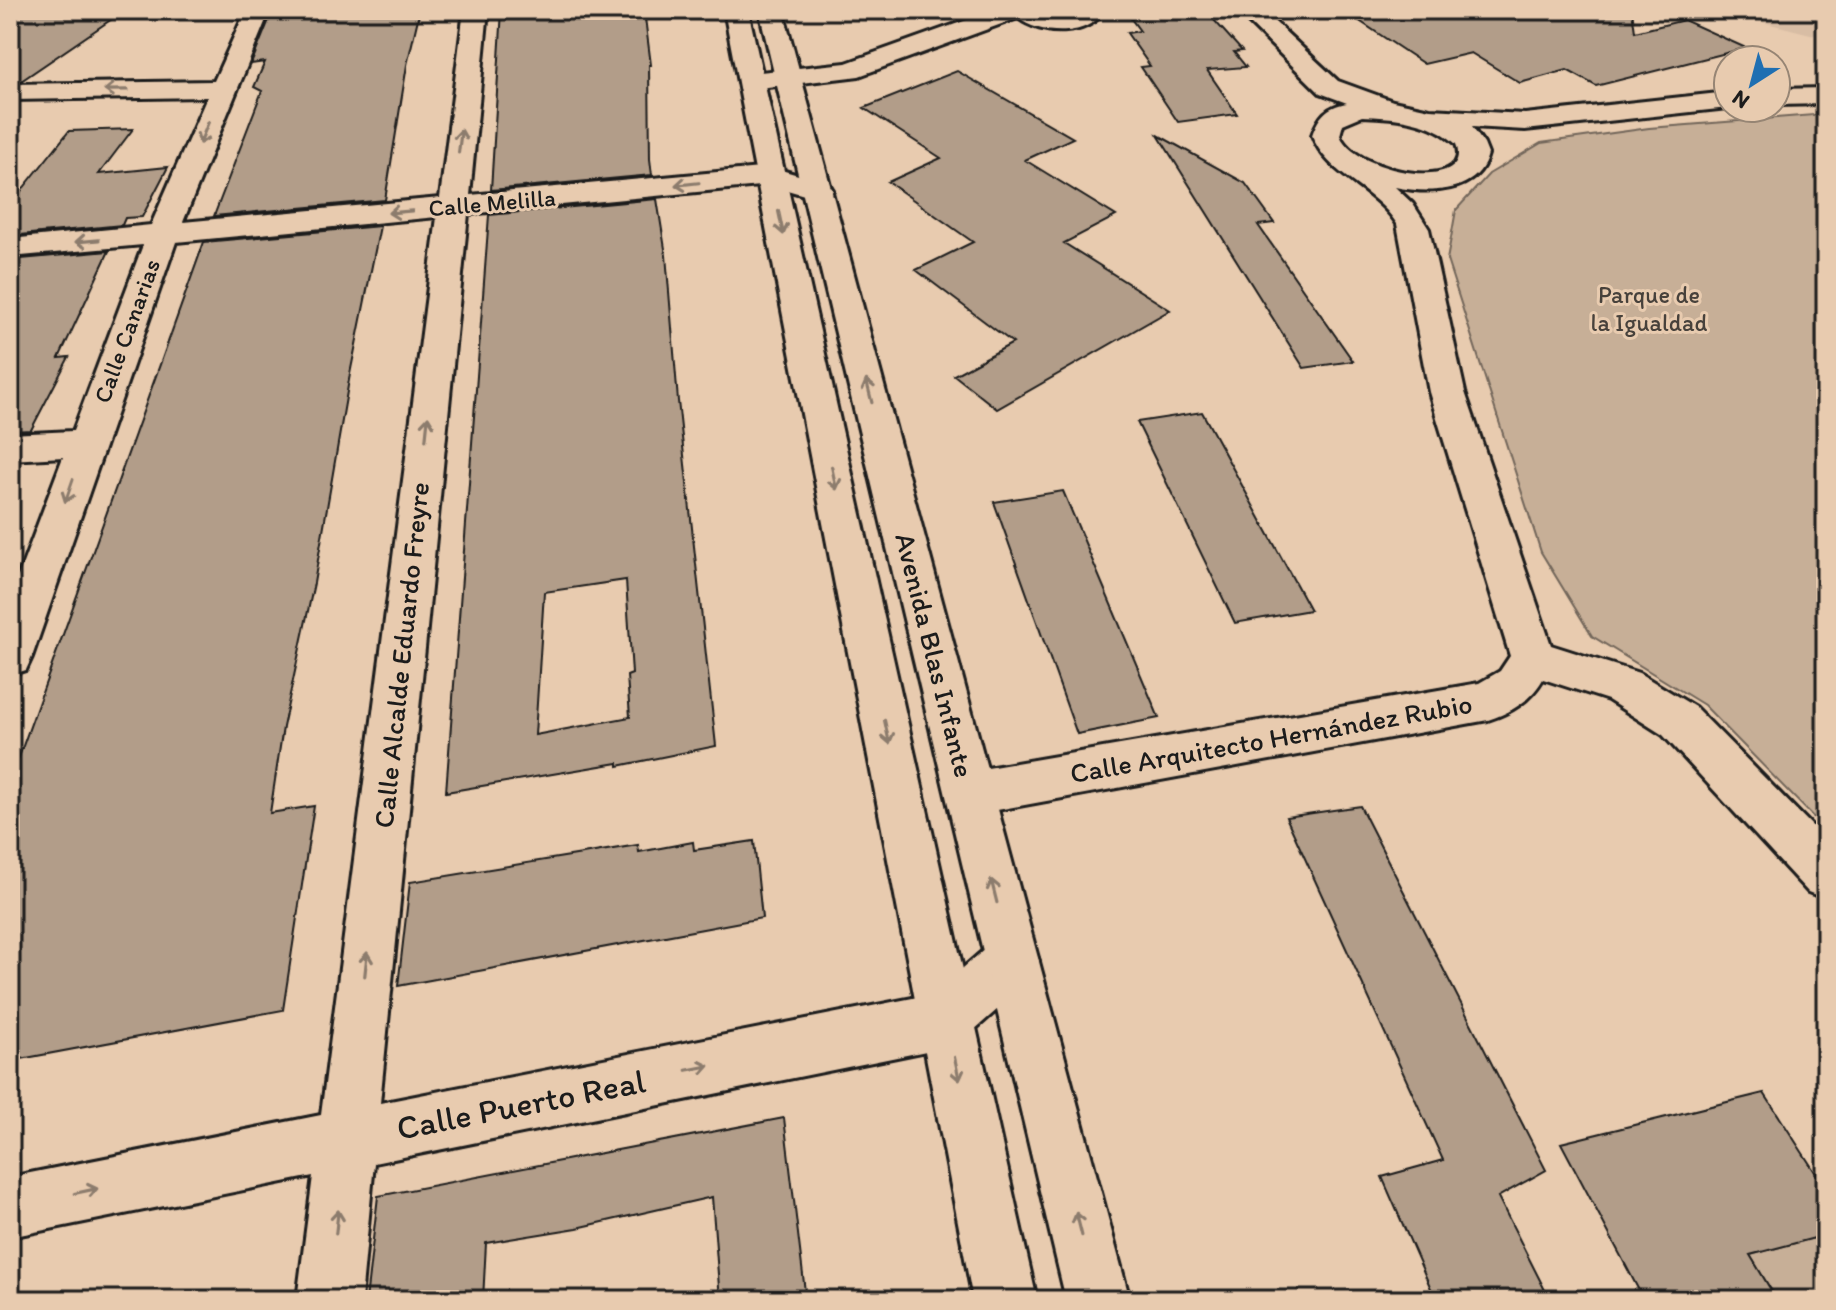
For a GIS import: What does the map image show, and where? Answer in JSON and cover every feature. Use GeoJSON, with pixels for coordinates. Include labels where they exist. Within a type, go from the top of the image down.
{"type":"FeatureCollection","features":[{"type":"Feature","properties":{"kind":"street","name":"Calle Canarias"},"geometry":{"type":"LineString","coordinates":[[10,657],[163,233],[258,10]]}},
{"type":"Feature","properties":{"kind":"street","name":"Calle Alcalde Eduardo Freyre"},"geometry":{"type":"LineString","coordinates":[[329,1300],[476,10]]}},
{"type":"Feature","properties":{"kind":"street","name":"Avenida Blas Infante"},"geometry":{"type":"LineString","coordinates":[[736,10],[818,190],[1098,1300]]}},
{"type":"Feature","properties":{"kind":"street","name":"Avenida Blas Infante"},"geometry":{"type":"LineString","coordinates":[[771,10],[771,176],[1005,1300]]}},
{"type":"Feature","properties":{"kind":"street"},"geometry":{"type":"LineString","coordinates":[[770,79],[850,70],[1021,10],[1034,19],[1055,24],[1085,19],[1092,10]]}},
{"type":"Feature","properties":{"kind":"street"},"geometry":{"type":"LineString","coordinates":[[1248,10],[1329,87],[1384,107],[1433,117],[1525,122],[1712,102]]}},
{"type":"Feature","properties":{"kind":"street"},"geometry":{"type":"LineString","coordinates":[[1329,87],[1334,105],[1326,134],[1330,146],[1386,192],[1411,221],[1447,391],[1516,594],[1533,658],[1623,686],[1679,721],[1826,875]]}},
{"type":"Feature","properties":{"kind":"street"},"geometry":{"type":"LineString","coordinates":[[10,92],[222,89]]}},
{"type":"Feature","properties":{"kind":"street"},"geometry":{"type":"LineString","coordinates":[[1792,97],[1826,96]]}},
{"type":"Feature","properties":{"kind":"street"},"geometry":{"type":"LineString","coordinates":[[1330,124],[1350,111],[1384,107]]}},
{"type":"Feature","properties":{"kind":"street"},"geometry":{"type":"LineString","coordinates":[[1433,117],[1462,133],[1474,153]]}},
{"type":"Feature","properties":{"kind":"street"},"geometry":{"type":"LineString","coordinates":[[1357,168],[1396,180],[1437,181],[1457,175],[1470,165],[1474,153],[1496,135],[1525,122]]}},
{"type":"Feature","properties":{"kind":"street","name":"Calle Melilla"},"geometry":{"type":"LineString","coordinates":[[10,248],[771,176],[818,190]]}},
{"type":"Feature","properties":{"kind":"street"},"geometry":{"type":"LineString","coordinates":[[1411,221],[1421,197],[1437,181]]}},
{"type":"Feature","properties":{"kind":"street"},"geometry":{"type":"LineString","coordinates":[[10,447],[86,443]]}},
{"type":"Feature","properties":{"kind":"street","name":"Calle Arquitecto Hernández Rubio"},"geometry":{"type":"LineString","coordinates":[[970,793],[1488,701],[1516,684],[1533,658]]}},
{"type":"Feature","properties":{"kind":"street"},"geometry":{"type":"LineString","coordinates":[[946,1019],[1012,961]]}},
{"type":"Feature","properties":{"kind":"street","name":"Calle Puerto Real"},"geometry":{"type":"LineString","coordinates":[[10,1207],[946,1019]]}},
{"type":"Feature","properties":{"kind":"shaded area"},"geometry":{"type":"Polygon","coordinates":[[[1715,10],[1826,10],[1826,38],[1715,10]]]}},
{"type":"Feature","properties":{"kind":"green space","name":"Parque de la Igualdad"},"geometry":{"type":"Polygon","coordinates":[[[1826,114],[1826,830],[1704,705],[1592,636],[1541,552],[1447,260],[1456,210],[1489,174],[1541,143],[1712,123],[1792,124],[1792,117],[1826,114]]]}},
{"type":"Feature","properties":{"kind":"green space"},"geometry":{"type":"Polygon","coordinates":[[[1826,1235],[1826,1300],[1777,1300],[1750,1255],[1826,1235]]]}},
{"type":"Feature","properties":{"kind":"building"},"geometry":{"type":"Polygon","coordinates":[[[10,10],[125,10],[21,81],[10,81],[10,10]]]}},
{"type":"Feature","properties":{"kind":"building"},"geometry":{"type":"Polygon","coordinates":[[[273,10],[420,10],[407,65],[385,200],[214,216],[262,91],[254,87],[265,62],[251,64],[273,10]]]}},
{"type":"Feature","properties":{"kind":"building"},"geometry":{"type":"Polygon","coordinates":[[[502,10],[644,10],[651,65],[652,175],[491,190],[502,10]]]}},
{"type":"Feature","properties":{"kind":"building"},"geometry":{"type":"Polygon","coordinates":[[[1205,10],[1242,51],[1234,52],[1246,67],[1207,70],[1237,114],[1178,122],[1141,67],[1150,66],[1127,33],[1140,31],[1129,16],[1205,10]]]}},
{"type":"Feature","properties":{"kind":"building"},"geometry":{"type":"Polygon","coordinates":[[[1343,10],[1632,10],[1635,32],[1684,20],[1737,44],[1712,44],[1712,57],[1596,86],[1567,70],[1520,83],[1471,53],[1424,64],[1343,10]]]}},
{"type":"Feature","properties":{"kind":"building"},"geometry":{"type":"Polygon","coordinates":[[[957,71],[1073,138],[1025,160],[1116,216],[1064,243],[1170,310],[997,409],[954,375],[1013,343],[916,270],[973,242],[888,182],[941,158],[864,108],[957,71]]]}},
{"type":"Feature","properties":{"kind":"building"},"geometry":{"type":"Polygon","coordinates":[[[133,129],[99,174],[168,167],[142,217],[125,218],[122,225],[10,236],[10,205],[69,131],[133,129]]]}},
{"type":"Feature","properties":{"kind":"building"},"geometry":{"type":"Polygon","coordinates":[[[1158,135],[1245,183],[1274,223],[1258,225],[1353,361],[1304,368],[1158,135]]]}},
{"type":"Feature","properties":{"kind":"building"},"geometry":{"type":"Polygon","coordinates":[[[657,199],[666,255],[678,401],[716,746],[618,766],[618,763],[446,792],[489,215],[657,199]],[[626,580],[544,592],[535,735],[630,717],[627,676],[632,674],[626,580]]]}},
{"type":"Feature","properties":{"kind":"building"},"geometry":{"type":"Polygon","coordinates":[[[380,226],[350,374],[314,583],[283,727],[270,813],[314,806],[283,1010],[10,1061],[10,782],[204,242],[380,226]]]}},
{"type":"Feature","properties":{"kind":"building"},"geometry":{"type":"Polygon","coordinates":[[[109,251],[59,358],[69,357],[31,430],[10,431],[10,260],[109,251]]]}},
{"type":"Feature","properties":{"kind":"building"},"geometry":{"type":"Polygon","coordinates":[[[1202,412],[1310,610],[1235,623],[1137,422],[1202,412]]]}},
{"type":"Feature","properties":{"kind":"building"},"geometry":{"type":"Polygon","coordinates":[[[1063,491],[1159,718],[1077,734],[994,502],[1063,491]]]}},
{"type":"Feature","properties":{"kind":"building"},"geometry":{"type":"Polygon","coordinates":[[[1360,806],[1546,1170],[1498,1197],[1550,1300],[1436,1300],[1382,1177],[1443,1160],[1286,817],[1360,806]]]}},
{"type":"Feature","properties":{"kind":"building"},"geometry":{"type":"Polygon","coordinates":[[[754,841],[762,918],[398,986],[410,882],[638,845],[639,852],[693,842],[694,850],[754,841]]]}},
{"type":"Feature","properties":{"kind":"building"},"geometry":{"type":"Polygon","coordinates":[[[1764,1093],[1826,1189],[1826,1235],[1750,1255],[1777,1300],[1644,1300],[1561,1143],[1764,1093]]]}},
{"type":"Feature","properties":{"kind":"building"},"geometry":{"type":"Polygon","coordinates":[[[784,1118],[806,1300],[720,1300],[712,1197],[577,1228],[486,1243],[483,1300],[366,1300],[378,1196],[784,1118]]]}}]}
